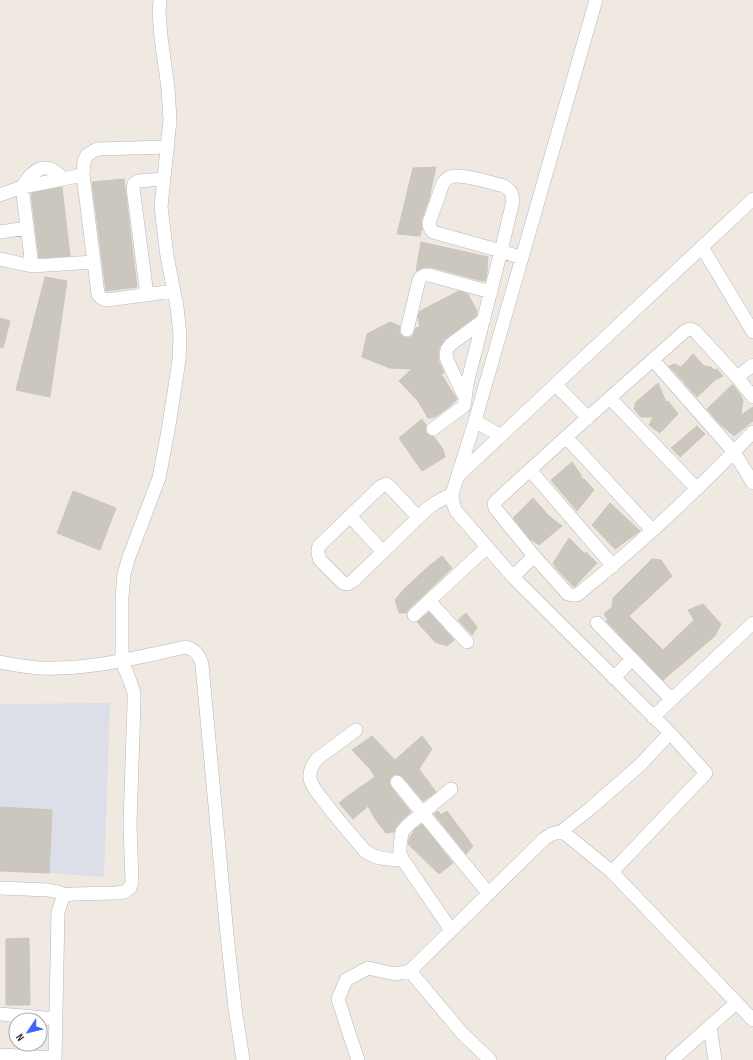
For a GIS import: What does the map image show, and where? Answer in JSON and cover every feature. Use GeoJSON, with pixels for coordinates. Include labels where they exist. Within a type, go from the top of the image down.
{"type":"FeatureCollection","features":[{"type":"Feature","properties":{"kind":"lane"},"geometry":{"type":"LineString","coordinates":[[0,888],[48,890],[65,895],[116,894],[124,892],[130,888],[132,882],[130,824],[134,693],[122,661],[122,598],[124,574],[129,556],[159,478],[180,360],[180,335],[177,307],[163,231],[161,207],[170,120],[168,88],[159,13],[160,0]]}},
{"type":"Feature","properties":{"kind":"lane"},"geometry":{"type":"LineString","coordinates":[[596,0],[475,421],[452,494],[452,503],[456,511],[513,577],[670,733],[706,773],[612,872]]}},
{"type":"Feature","properties":{"kind":"lane"},"geometry":{"type":"LineString","coordinates":[[168,147],[97,149],[91,152],[84,161],[84,175],[98,294],[103,299],[107,300],[174,291]]}},
{"type":"Feature","properties":{"kind":"lane"},"geometry":{"type":"LineString","coordinates":[[0,195],[22,187],[84,175]]}},
{"type":"Feature","properties":{"kind":"lane"},"geometry":{"type":"LineString","coordinates":[[433,429],[464,406],[467,384],[484,320],[501,251],[513,201],[511,192],[504,186],[460,176],[449,177],[443,183],[429,223],[430,230],[434,232],[501,251],[522,258]]}},
{"type":"Feature","properties":{"kind":"lane"},"geometry":{"type":"LineString","coordinates":[[147,294],[133,188],[134,184],[138,181],[164,179]]}},
{"type":"Feature","properties":{"kind":"lane"},"geometry":{"type":"LineString","coordinates":[[22,187],[32,266]]}},
{"type":"Feature","properties":{"kind":"lane"},"geometry":{"type":"LineString","coordinates":[[458,477],[753,199]]}},
{"type":"Feature","properties":{"kind":"lane"},"geometry":{"type":"LineString","coordinates":[[0,232],[27,228]]}},
{"type":"Feature","properties":{"kind":"lane"},"geometry":{"type":"LineString","coordinates":[[702,247],[753,332]]}},
{"type":"Feature","properties":{"kind":"lane"},"geometry":{"type":"LineString","coordinates":[[0,259],[32,266],[94,262]]}},
{"type":"Feature","properties":{"kind":"lane"},"geometry":{"type":"LineString","coordinates":[[407,330],[420,280],[421,277],[425,275],[435,276],[491,292]]}},
{"type":"Feature","properties":{"kind":"lane"},"geometry":{"type":"LineString","coordinates":[[465,398],[447,360],[446,351],[451,344],[484,320]]}},
{"type":"Feature","properties":{"kind":"lane"},"geometry":{"type":"LineString","coordinates":[[753,397],[695,331],[690,329],[685,331],[497,500],[494,504],[494,508],[568,594],[577,595],[613,566],[697,489],[753,432]]}},
{"type":"Feature","properties":{"kind":"lane"},"geometry":{"type":"LineString","coordinates":[[653,360],[734,452],[753,483]]}},
{"type":"Feature","properties":{"kind":"lane"},"geometry":{"type":"LineString","coordinates":[[737,378],[753,365]]}},
{"type":"Feature","properties":{"kind":"lane"},"geometry":{"type":"LineString","coordinates":[[556,385],[588,418]]}},
{"type":"Feature","properties":{"kind":"lane"},"geometry":{"type":"LineString","coordinates":[[610,398],[697,489]]}},
{"type":"Feature","properties":{"kind":"lane"},"geometry":{"type":"LineString","coordinates":[[475,421],[501,436]]}},
{"type":"Feature","properties":{"kind":"lane"},"geometry":{"type":"LineString","coordinates":[[566,437],[652,530]]}},
{"type":"Feature","properties":{"kind":"lane"},"geometry":{"type":"LineString","coordinates":[[530,470],[613,566]]}},
{"type":"Feature","properties":{"kind":"lane"},"geometry":{"type":"LineString","coordinates":[[418,518],[386,484],[380,487],[319,546],[317,551],[320,560],[343,583],[350,583],[434,503],[452,494]]}},
{"type":"Feature","properties":{"kind":"lane"},"geometry":{"type":"LineString","coordinates":[[350,516],[383,552]]}},
{"type":"Feature","properties":{"kind":"lane"},"geometry":{"type":"LineString","coordinates":[[414,615],[487,546]]}},
{"type":"Feature","properties":{"kind":"lane"},"geometry":{"type":"LineString","coordinates":[[513,577],[534,556]]}},
{"type":"Feature","properties":{"kind":"lane"},"geometry":{"type":"LineString","coordinates":[[429,601],[467,642]]}},
{"type":"Feature","properties":{"kind":"lane"},"geometry":{"type":"LineString","coordinates":[[597,623],[671,699]]}},
{"type":"Feature","properties":{"kind":"lane"},"geometry":{"type":"LineString","coordinates":[[653,717],[753,623]]}},
{"type":"Feature","properties":{"kind":"lane"},"geometry":{"type":"LineString","coordinates":[[0,662],[23,666],[57,668],[83,667],[122,661],[186,647],[197,653],[202,665],[227,936],[235,1008],[243,1060]]}},
{"type":"Feature","properties":{"kind":"lane"},"geometry":{"type":"LineString","coordinates":[[614,678],[632,659]]}},
{"type":"Feature","properties":{"kind":"lane"},"geometry":{"type":"LineString","coordinates":[[356,730],[317,759],[310,772],[310,779],[313,787],[334,815],[365,851],[379,858],[403,860]]}},
{"type":"Feature","properties":{"kind":"lane"},"geometry":{"type":"LineString","coordinates":[[358,1060],[338,999],[346,980],[368,968],[395,974],[410,971],[544,839],[552,834],[562,831],[592,807],[641,764],[670,733]]}},
{"type":"Feature","properties":{"kind":"lane"},"geometry":{"type":"LineString","coordinates":[[396,782],[421,814],[489,894]]}},
{"type":"Feature","properties":{"kind":"lane"},"geometry":{"type":"LineString","coordinates":[[451,789],[407,826],[402,832],[400,853],[403,860],[451,930]]}},
{"type":"Feature","properties":{"kind":"lane"},"geometry":{"type":"LineString","coordinates":[[562,831],[612,872],[753,1020]]}},
{"type":"Feature","properties":{"kind":"lane"},"geometry":{"type":"LineString","coordinates":[[0,1055],[55,1059],[58,912],[65,895]]}},
{"type":"Feature","properties":{"kind":"lane"},"geometry":{"type":"LineString","coordinates":[[410,971],[462,1033],[490,1060]]}},
{"type":"Feature","properties":{"kind":"lane"},"geometry":{"type":"LineString","coordinates":[[672,1060],[736,1003]]}},
{"type":"Feature","properties":{"kind":"lane"},"geometry":{"type":"LineString","coordinates":[[0,1014],[56,1019]]}},
{"type":"Feature","properties":{"kind":"lane"},"geometry":{"type":"LineString","coordinates":[[710,1026],[715,1060]]}},
{"type":"Feature","properties":{"kind":"shaded area"},"geometry":{"type":"Polygon","coordinates":[[[110,703],[104,877],[49,873],[52,810],[0,807],[0,704],[110,703]]]}},
{"type":"Feature","properties":{"kind":"building"},"geometry":{"type":"Polygon","coordinates":[[[436,167],[429,199],[421,221],[422,229],[420,236],[397,234],[413,168],[436,167]]]}},
{"type":"Feature","properties":{"kind":"building"},"geometry":{"type":"Polygon","coordinates":[[[124,179],[137,287],[106,291],[92,182],[124,179]]]}},
{"type":"Feature","properties":{"kind":"building"},"geometry":{"type":"Polygon","coordinates":[[[62,187],[70,256],[39,258],[31,193],[62,187]]]}},
{"type":"Feature","properties":{"kind":"building"},"geometry":{"type":"Polygon","coordinates":[[[421,242],[488,257],[485,281],[431,267],[422,268],[416,271],[421,242]]]}},
{"type":"Feature","properties":{"kind":"building"},"geometry":{"type":"Polygon","coordinates":[[[45,277],[67,281],[50,397],[16,390],[45,277]]]}},
{"type":"Feature","properties":{"kind":"building"},"geometry":{"type":"Polygon","coordinates":[[[459,291],[468,294],[477,311],[476,316],[445,339],[440,346],[438,353],[439,362],[444,373],[441,374],[457,399],[435,417],[428,418],[418,401],[399,381],[412,369],[390,368],[362,357],[367,334],[390,322],[400,326],[399,332],[402,336],[410,338],[416,328],[420,327],[418,317],[420,311],[459,291]]]}},
{"type":"Feature","properties":{"kind":"building"},"geometry":{"type":"Polygon","coordinates":[[[0,318],[10,321],[3,348],[0,347],[0,318]]]}},
{"type":"Feature","properties":{"kind":"building"},"geometry":{"type":"Polygon","coordinates":[[[693,354],[704,366],[711,367],[714,370],[717,369],[723,376],[715,380],[697,397],[669,366],[675,364],[681,367],[693,354]]]}},
{"type":"Feature","properties":{"kind":"building"},"geometry":{"type":"Polygon","coordinates":[[[658,383],[666,402],[668,401],[678,414],[660,433],[649,425],[653,417],[641,417],[634,409],[636,402],[658,383]]]}},
{"type":"Feature","properties":{"kind":"building"},"geometry":{"type":"Polygon","coordinates":[[[732,385],[743,400],[741,415],[753,407],[753,421],[734,436],[720,424],[707,409],[732,385]]]}},
{"type":"Feature","properties":{"kind":"building"},"geometry":{"type":"Polygon","coordinates":[[[422,419],[426,425],[426,433],[434,437],[443,449],[445,457],[422,471],[399,438],[422,419]]]}},
{"type":"Feature","properties":{"kind":"building"},"geometry":{"type":"Polygon","coordinates":[[[697,426],[705,434],[680,457],[671,448],[697,426]]]}},
{"type":"Feature","properties":{"kind":"building"},"geometry":{"type":"Polygon","coordinates":[[[572,462],[581,475],[581,478],[585,480],[594,490],[577,511],[551,480],[572,462]]]}},
{"type":"Feature","properties":{"kind":"building"},"geometry":{"type":"Polygon","coordinates":[[[73,491],[116,508],[100,550],[57,533],[73,491]]]}},
{"type":"Feature","properties":{"kind":"building"},"geometry":{"type":"Polygon","coordinates":[[[533,498],[549,516],[562,526],[539,545],[530,539],[513,518],[533,498]]]}},
{"type":"Feature","properties":{"kind":"building"},"geometry":{"type":"Polygon","coordinates":[[[610,503],[640,531],[615,549],[592,525],[610,503]]]}},
{"type":"Feature","properties":{"kind":"building"},"geometry":{"type":"Polygon","coordinates":[[[569,538],[585,554],[586,552],[597,563],[574,587],[553,563],[569,538]]]}},
{"type":"Feature","properties":{"kind":"building"},"geometry":{"type":"Polygon","coordinates":[[[442,556],[452,568],[406,613],[399,613],[395,600],[404,589],[442,556]]]}},
{"type":"Feature","properties":{"kind":"building"},"geometry":{"type":"Polygon","coordinates":[[[652,559],[661,560],[672,576],[629,616],[663,650],[694,620],[688,610],[703,604],[721,624],[715,636],[663,680],[606,621],[608,620],[604,614],[612,607],[613,598],[652,559]]]}},
{"type":"Feature","properties":{"kind":"building"},"geometry":{"type":"Polygon","coordinates":[[[429,612],[454,640],[447,646],[435,642],[417,622],[429,612]]]}},
{"type":"Feature","properties":{"kind":"building"},"geometry":{"type":"Polygon","coordinates":[[[466,613],[477,627],[472,635],[458,620],[466,613]]]}},
{"type":"Feature","properties":{"kind":"building"},"geometry":{"type":"Polygon","coordinates":[[[372,736],[395,760],[422,736],[432,749],[419,769],[436,792],[425,800],[423,801],[400,775],[395,774],[390,779],[389,783],[391,787],[411,812],[401,821],[394,832],[386,833],[375,819],[368,806],[353,819],[339,803],[375,777],[370,769],[352,750],[372,736]]]}},
{"type":"Feature","properties":{"kind":"building"},"geometry":{"type":"Polygon","coordinates":[[[0,807],[52,810],[49,873],[0,871],[0,807]]]}},
{"type":"Feature","properties":{"kind":"building"},"geometry":{"type":"Polygon","coordinates":[[[438,811],[441,815],[447,811],[473,846],[466,854],[434,814],[438,811]]]}},
{"type":"Feature","properties":{"kind":"building"},"geometry":{"type":"Polygon","coordinates":[[[422,824],[453,863],[439,874],[408,844],[409,839],[415,829],[422,824]]]}},
{"type":"Feature","properties":{"kind":"building"},"geometry":{"type":"Polygon","coordinates":[[[29,938],[30,1005],[6,1005],[6,939],[29,938]]]}}]}
